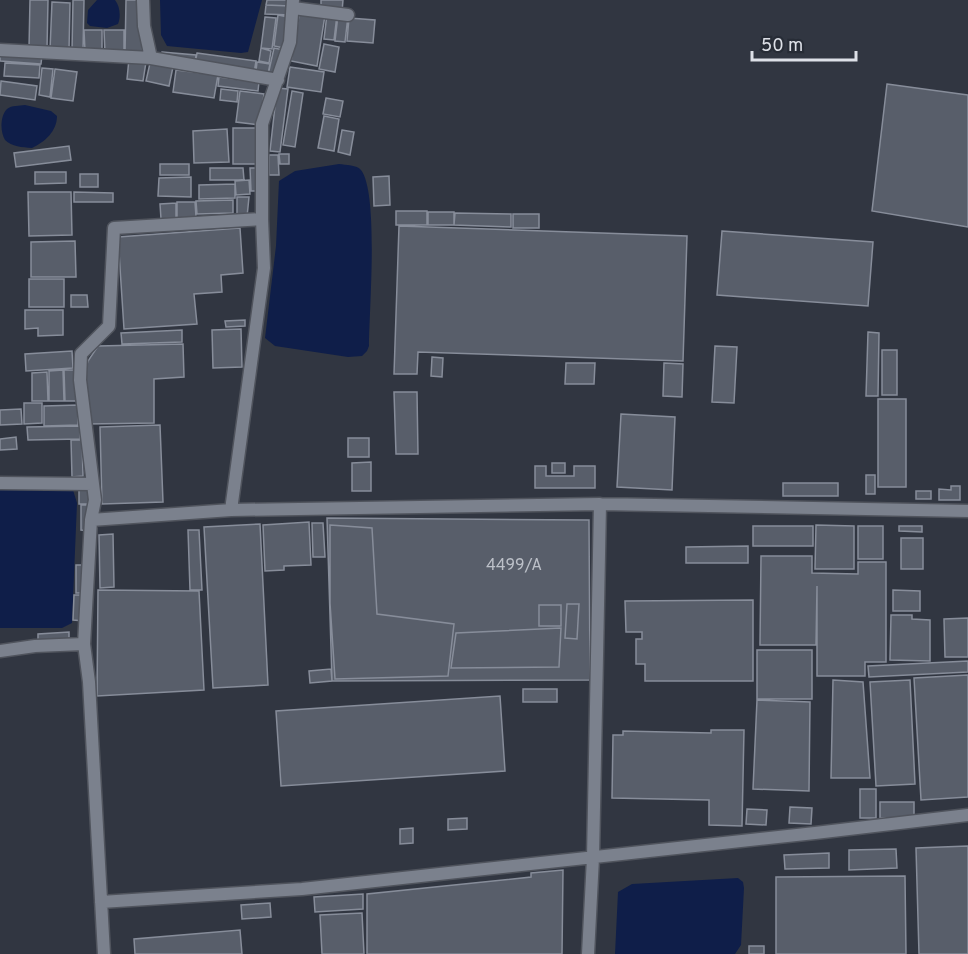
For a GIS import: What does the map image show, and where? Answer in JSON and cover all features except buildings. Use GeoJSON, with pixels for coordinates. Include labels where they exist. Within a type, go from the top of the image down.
{"type":"FeatureCollection","features":[{"type":"Feature","properties":{"kind":"street"},"geometry":{"type":"LineString","coordinates":[[143,0],[144,26],[151,58]]}},
{"type":"Feature","properties":{"kind":"street"},"geometry":{"type":"LineString","coordinates":[[231,510],[264,268],[261,124],[290,42],[293,4],[348,15]]}},
{"type":"Feature","properties":{"kind":"street"},"geometry":{"type":"LineString","coordinates":[[0,51],[151,58],[278,80]]}},
{"type":"Feature","properties":{"kind":"street"},"geometry":{"type":"LineString","coordinates":[[104,954],[89,682],[84,644],[91,520],[95,500],[80,380],[81,354],[109,326],[114,228],[262,219]]}},
{"type":"Feature","properties":{"kind":"street"},"geometry":{"type":"LineString","coordinates":[[0,483],[17,481],[93,483]]}},
{"type":"Feature","properties":{"kind":"street"},"geometry":{"type":"LineString","coordinates":[[91,520],[231,510],[600,504],[968,511]]}},
{"type":"Feature","properties":{"kind":"street"},"geometry":{"type":"LineString","coordinates":[[588,954],[593,858],[600,504]]}},
{"type":"Feature","properties":{"kind":"street"},"geometry":{"type":"LineString","coordinates":[[0,651],[35,646],[84,644]]}},
{"type":"Feature","properties":{"kind":"street"},"geometry":{"type":"LineString","coordinates":[[101,902],[302,889],[968,815]]}},
{"type":"Feature","properties":{"kind":"water"},"geometry":{"type":"Polygon","coordinates":[[[97,0],[115,0],[120,12],[118,24],[107,28],[90,26],[87,23],[88,10],[97,0]]]}},
{"type":"Feature","properties":{"kind":"water"},"geometry":{"type":"Polygon","coordinates":[[[160,0],[262,0],[248,52],[167,46],[161,35],[160,0]]]}},
{"type":"Feature","properties":{"kind":"water"},"geometry":{"type":"Polygon","coordinates":[[[25,105],[51,111],[57,116],[55,126],[49,135],[32,148],[11,144],[5,140],[2,133],[2,120],[7,109],[25,105]]]}},
{"type":"Feature","properties":{"kind":"water"},"geometry":{"type":"Polygon","coordinates":[[[339,164],[354,166],[361,170],[367,183],[370,202],[372,254],[369,346],[362,356],[348,357],[275,346],[265,338],[276,246],[279,181],[295,171],[339,164]]]}},
{"type":"Feature","properties":{"kind":"water"},"geometry":{"type":"Polygon","coordinates":[[[0,486],[73,490],[77,503],[72,623],[62,628],[0,628],[0,486]]]}},
{"type":"Feature","properties":{"kind":"water"},"geometry":{"type":"Polygon","coordinates":[[[738,878],[743,882],[744,888],[741,945],[735,954],[615,954],[618,892],[632,884],[738,878]]]}}]}
